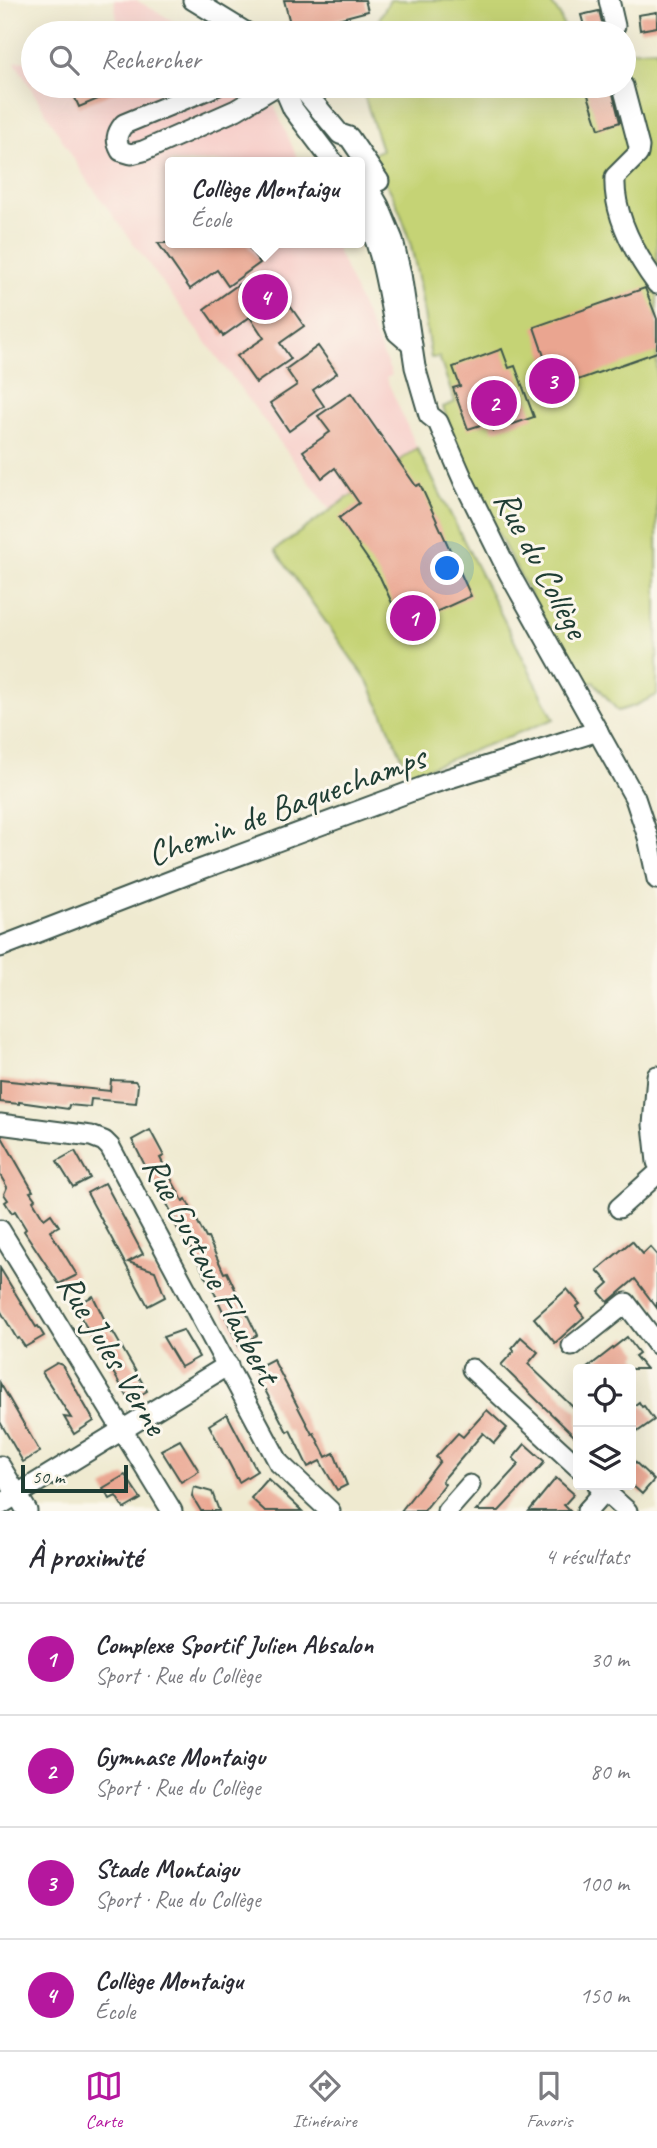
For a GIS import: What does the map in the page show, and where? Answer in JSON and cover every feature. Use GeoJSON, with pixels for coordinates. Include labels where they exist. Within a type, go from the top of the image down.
{"type":"FeatureCollection","features":[{"type":"Feature","properties":{"kind":"street"},"geometry":{"type":"LineString","coordinates":[[609,0],[614,21]]}},
{"type":"Feature","properties":{"kind":"street"},"geometry":{"type":"LineString","coordinates":[[189,1],[225,21]]}},
{"type":"Feature","properties":{"kind":"street"},"geometry":{"type":"LineString","coordinates":[[188,98],[124,124],[118,132],[116,142],[121,151],[131,154],[143,151],[236,110],[256,98]]}},
{"type":"Feature","properties":{"kind":"street"},"geometry":{"type":"LineString","coordinates":[[227,98],[236,110]]}},
{"type":"Feature","properties":{"kind":"street"},"geometry":{"type":"LineString","coordinates":[[289,98],[293,109],[329,157]]}},
{"type":"Feature","properties":{"kind":"street","name":"Rue du Collège"},"geometry":{"type":"LineString","coordinates":[[310,98],[340,134],[349,137],[362,157]]}},
{"type":"Feature","properties":{"kind":"street"},"geometry":{"type":"LineString","coordinates":[[626,98],[639,147],[638,154],[615,177],[615,190],[627,236],[642,264],[657,284]]}},
{"type":"Feature","properties":{"kind":"street","name":"Rue du Collège"},"geometry":{"type":"LineString","coordinates":[[340,134],[339,144],[348,157]]}},
{"type":"Feature","properties":{"kind":"street","name":"Rue du Collège"},"geometry":{"type":"LineString","coordinates":[[365,161],[382,186],[399,224],[410,261],[430,378],[439,413],[438,422]]}},
{"type":"Feature","properties":{"kind":"street","name":"Rue du Collège"},"geometry":{"type":"LineString","coordinates":[[365,183],[379,206],[393,240],[416,371],[429,415],[438,422],[493,541],[641,813],[657,879]]}},
{"type":"Feature","properties":{"kind":"street"},"geometry":{"type":"LineString","coordinates":[[365,216],[382,256],[394,324],[397,332],[412,345]]}},
{"type":"Feature","properties":{"kind":"street","name":"Chemin de Baquechamps"},"geometry":{"type":"LineString","coordinates":[[0,947],[431,784],[598,732]]}},
{"type":"Feature","properties":{"kind":"street"},"geometry":{"type":"LineString","coordinates":[[657,1076],[653,1125],[657,1162]]}},
{"type":"Feature","properties":{"kind":"street","name":"Rue Gustave Flaubert"},"geometry":{"type":"LineString","coordinates":[[0,1124],[82,1134],[104,1141],[110,1147],[279,1463],[324,1509]]}},
{"type":"Feature","properties":{"kind":"street"},"geometry":{"type":"LineString","coordinates":[[620,1208],[657,1174]]}},
{"type":"Feature","properties":{"kind":"street","name":"Rue Jules Verne"},"geometry":{"type":"LineString","coordinates":[[0,1230],[172,1511]]}},
{"type":"Feature","properties":{"kind":"street"},"geometry":{"type":"LineString","coordinates":[[572,1346],[626,1303],[657,1344]]}},
{"type":"Feature","properties":{"kind":"street"},"geometry":{"type":"LineString","coordinates":[[0,1505],[23,1503],[122,1430],[228,1365]]}},
{"type":"Feature","properties":{"kind":"street"},"geometry":{"type":"LineString","coordinates":[[472,1368],[573,1462]]}},
{"type":"Feature","properties":{"kind":"street"},"geometry":{"type":"LineString","coordinates":[[0,1466],[23,1503]]}},
{"type":"Feature","properties":{"kind":"street"},"geometry":{"type":"LineString","coordinates":[[447,1511],[470,1486]]}},
{"type":"Feature","properties":{"kind":"street"},"geometry":{"type":"LineString","coordinates":[[587,1511],[601,1490]]}},
{"type":"Feature","properties":{"kind":"street"},"geometry":{"type":"LineString","coordinates":[[604,1490],[628,1511]]}},
{"type":"Feature","properties":{"kind":"shaded area"},"geometry":{"type":"Polygon","coordinates":[[[114,0],[136,0],[173,21],[117,21],[114,0]]]}},
{"type":"Feature","properties":{"kind":"shaded area"},"geometry":{"type":"Polygon","coordinates":[[[21,61],[21,72],[15,62],[21,61]]]}},
{"type":"Feature","properties":{"kind":"shaded area"},"geometry":{"type":"Polygon","coordinates":[[[37,98],[266,98],[275,107],[297,157],[165,157],[165,248],[336,248],[392,375],[386,378],[417,448],[330,510],[86,179],[37,98]]]}},
{"type":"Feature","properties":{"kind":"green space"},"geometry":{"type":"Polygon","coordinates":[[[390,0],[549,0],[562,21],[378,21],[390,0]]]}},
{"type":"Feature","properties":{"kind":"green space"},"geometry":{"type":"Polygon","coordinates":[[[657,49],[657,695],[618,711],[594,682],[580,685],[488,514],[457,443],[443,407],[455,402],[439,357],[431,358],[418,276],[408,236],[394,198],[368,155],[382,150],[365,98],[636,98],[636,50],[657,49]]]}},
{"type":"Feature","properties":{"kind":"green space"},"geometry":{"type":"Polygon","coordinates":[[[417,448],[554,719],[410,775],[370,685],[275,550],[417,448]]]}},
{"type":"Feature","properties":{"kind":"building"},"geometry":{"type":"Polygon","coordinates":[[[284,0],[365,0],[368,11],[330,21],[289,21],[284,0]]]}},
{"type":"Feature","properties":{"kind":"building"},"geometry":{"type":"Polygon","coordinates":[[[599,11],[602,21],[583,21],[581,15],[599,11]]]}},
{"type":"Feature","properties":{"kind":"building"},"geometry":{"type":"Polygon","coordinates":[[[657,12],[657,27],[640,30],[638,15],[657,12]]]}},
{"type":"Feature","properties":{"kind":"building"},"geometry":{"type":"Polygon","coordinates":[[[75,98],[100,98],[79,107],[75,98]]]}},
{"type":"Feature","properties":{"kind":"building"},"geometry":{"type":"Polygon","coordinates":[[[589,98],[614,98],[620,122],[599,129],[589,98]]]}},
{"type":"Feature","properties":{"kind":"building"},"geometry":{"type":"Polygon","coordinates":[[[158,243],[165,243],[165,248],[250,248],[260,263],[228,286],[217,270],[190,289],[158,243]]]}},
{"type":"Feature","properties":{"kind":"building"},"geometry":{"type":"Polygon","coordinates":[[[274,283],[304,326],[280,343],[291,359],[256,383],[237,356],[264,338],[250,317],[223,336],[204,309],[239,284],[250,300],[274,283]]]}},
{"type":"Feature","properties":{"kind":"building"},"geometry":{"type":"Polygon","coordinates":[[[645,288],[657,319],[657,352],[555,388],[534,327],[645,288]]]}},
{"type":"Feature","properties":{"kind":"building"},"geometry":{"type":"Polygon","coordinates":[[[318,346],[337,373],[313,390],[324,406],[289,431],[270,403],[297,385],[286,369],[318,346]]]}},
{"type":"Feature","properties":{"kind":"building"},"geometry":{"type":"Polygon","coordinates":[[[502,349],[509,368],[515,366],[534,417],[493,431],[490,422],[468,429],[453,388],[460,386],[453,367],[502,349]]]}},
{"type":"Feature","properties":{"kind":"building"},"geometry":{"type":"Polygon","coordinates":[[[351,393],[416,486],[420,484],[471,596],[403,627],[380,577],[339,518],[359,503],[335,468],[322,478],[303,451],[330,432],[318,416],[351,393]]]}},
{"type":"Feature","properties":{"kind":"building"},"geometry":{"type":"Polygon","coordinates":[[[0,1080],[110,1091],[111,1080],[135,1081],[138,1085],[136,1103],[91,1099],[90,1107],[69,1105],[68,1109],[0,1102],[0,1080]]]}},
{"type":"Feature","properties":{"kind":"building"},"geometry":{"type":"Polygon","coordinates":[[[150,1130],[164,1156],[160,1158],[183,1201],[186,1199],[208,1238],[224,1273],[227,1272],[257,1335],[239,1346],[215,1294],[132,1140],[150,1130]]]}},
{"type":"Feature","properties":{"kind":"building"},"geometry":{"type":"Polygon","coordinates":[[[0,1136],[33,1191],[30,1192],[35,1199],[33,1201],[44,1219],[51,1214],[59,1226],[50,1231],[77,1275],[59,1284],[24,1231],[26,1229],[15,1211],[12,1213],[5,1202],[8,1200],[4,1194],[7,1187],[0,1175],[0,1136]]]}},
{"type":"Feature","properties":{"kind":"building"},"geometry":{"type":"Polygon","coordinates":[[[75,1151],[90,1178],[73,1187],[57,1161],[75,1151]]]}},
{"type":"Feature","properties":{"kind":"building"},"geometry":{"type":"Polygon","coordinates":[[[105,1183],[143,1254],[128,1262],[155,1271],[165,1297],[148,1306],[87,1193],[105,1183]]]}},
{"type":"Feature","properties":{"kind":"building"},"geometry":{"type":"Polygon","coordinates":[[[632,1241],[643,1254],[650,1247],[657,1255],[657,1308],[635,1279],[608,1302],[599,1292],[609,1283],[597,1270],[632,1241]]]}},
{"type":"Feature","properties":{"kind":"building"},"geometry":{"type":"Polygon","coordinates":[[[0,1268],[44,1336],[25,1347],[19,1338],[17,1339],[0,1310],[0,1268]]]}},
{"type":"Feature","properties":{"kind":"building"},"geometry":{"type":"Polygon","coordinates":[[[567,1289],[580,1304],[576,1307],[584,1317],[555,1343],[534,1318],[567,1289]]]}},
{"type":"Feature","properties":{"kind":"building"},"geometry":{"type":"Polygon","coordinates":[[[93,1296],[111,1333],[113,1332],[147,1391],[130,1401],[74,1306],[93,1296]]]}},
{"type":"Feature","properties":{"kind":"building"},"geometry":{"type":"Polygon","coordinates":[[[183,1330],[199,1357],[181,1367],[163,1337],[183,1330]]]}},
{"type":"Feature","properties":{"kind":"building"},"geometry":{"type":"Polygon","coordinates":[[[521,1337],[538,1352],[528,1364],[573,1407],[573,1435],[501,1365],[514,1351],[512,1348],[521,1337]]]}},
{"type":"Feature","properties":{"kind":"building"},"geometry":{"type":"Polygon","coordinates":[[[627,1337],[639,1353],[635,1356],[646,1369],[636,1369],[636,1364],[592,1364],[627,1337]]]}},
{"type":"Feature","properties":{"kind":"building"},"geometry":{"type":"Polygon","coordinates":[[[273,1359],[326,1457],[334,1453],[347,1485],[337,1490],[320,1461],[308,1467],[290,1430],[287,1432],[254,1369],[273,1359]]]}},
{"type":"Feature","properties":{"kind":"building"},"geometry":{"type":"Polygon","coordinates":[[[57,1363],[62,1365],[94,1421],[74,1434],[64,1417],[71,1418],[42,1372],[57,1363]]]}},
{"type":"Feature","properties":{"kind":"building"},"geometry":{"type":"Polygon","coordinates":[[[0,1383],[40,1452],[23,1462],[0,1422],[0,1383]]]}},
{"type":"Feature","properties":{"kind":"building"},"geometry":{"type":"Polygon","coordinates":[[[639,1402],[644,1406],[654,1420],[637,1432],[636,1430],[636,1404],[639,1402]]]}},
{"type":"Feature","properties":{"kind":"building"},"geometry":{"type":"Polygon","coordinates":[[[487,1410],[507,1428],[494,1443],[483,1433],[442,1481],[445,1484],[424,1511],[401,1511],[440,1461],[436,1457],[458,1433],[463,1437],[487,1410]]]}},
{"type":"Feature","properties":{"kind":"building"},"geometry":{"type":"Polygon","coordinates":[[[227,1414],[257,1471],[239,1482],[209,1425],[227,1414]]]}},
{"type":"Feature","properties":{"kind":"building"},"geometry":{"type":"Polygon","coordinates":[[[180,1440],[199,1471],[181,1482],[161,1450],[180,1440]]]}},
{"type":"Feature","properties":{"kind":"building"},"geometry":{"type":"Polygon","coordinates":[[[525,1444],[544,1461],[543,1464],[499,1511],[476,1511],[519,1464],[513,1458],[525,1444]]]}},
{"type":"Feature","properties":{"kind":"building"},"geometry":{"type":"Polygon","coordinates":[[[636,1463],[654,1480],[642,1494],[636,1489],[636,1463]]]}},
{"type":"Feature","properties":{"kind":"building"},"geometry":{"type":"Polygon","coordinates":[[[125,1475],[141,1499],[124,1509],[116,1496],[110,1499],[103,1488],[125,1475]]]}},
{"type":"Feature","properties":{"kind":"building"},"geometry":{"type":"Polygon","coordinates":[[[556,1478],[574,1494],[564,1505],[570,1511],[529,1511],[556,1478]]]}},
{"type":"Feature","properties":{"kind":"building"},"geometry":{"type":"Polygon","coordinates":[[[268,1479],[302,1511],[265,1511],[251,1498],[268,1479]]]}},
{"type":"Feature","properties":{"kind":"building"},"geometry":{"type":"Polygon","coordinates":[[[194,1487],[212,1492],[219,1511],[201,1511],[192,1496],[194,1487]]]}},
{"type":"Feature","properties":{"kind":"place","name":"Collège Montaigu"},"geometry":{"type":"Point","coordinates":[265,297]}},
{"type":"Feature","properties":{"kind":"place","name":"Stade Montaigu"},"geometry":{"type":"Point","coordinates":[552,381]}},
{"type":"Feature","properties":{"kind":"place","name":"Gymnase Montaigu"},"geometry":{"type":"Point","coordinates":[494,403]}},
{"type":"Feature","properties":{"kind":"place","name":"Complexe Sportif Julien Absalon"},"geometry":{"type":"Point","coordinates":[413,618]}}]}
